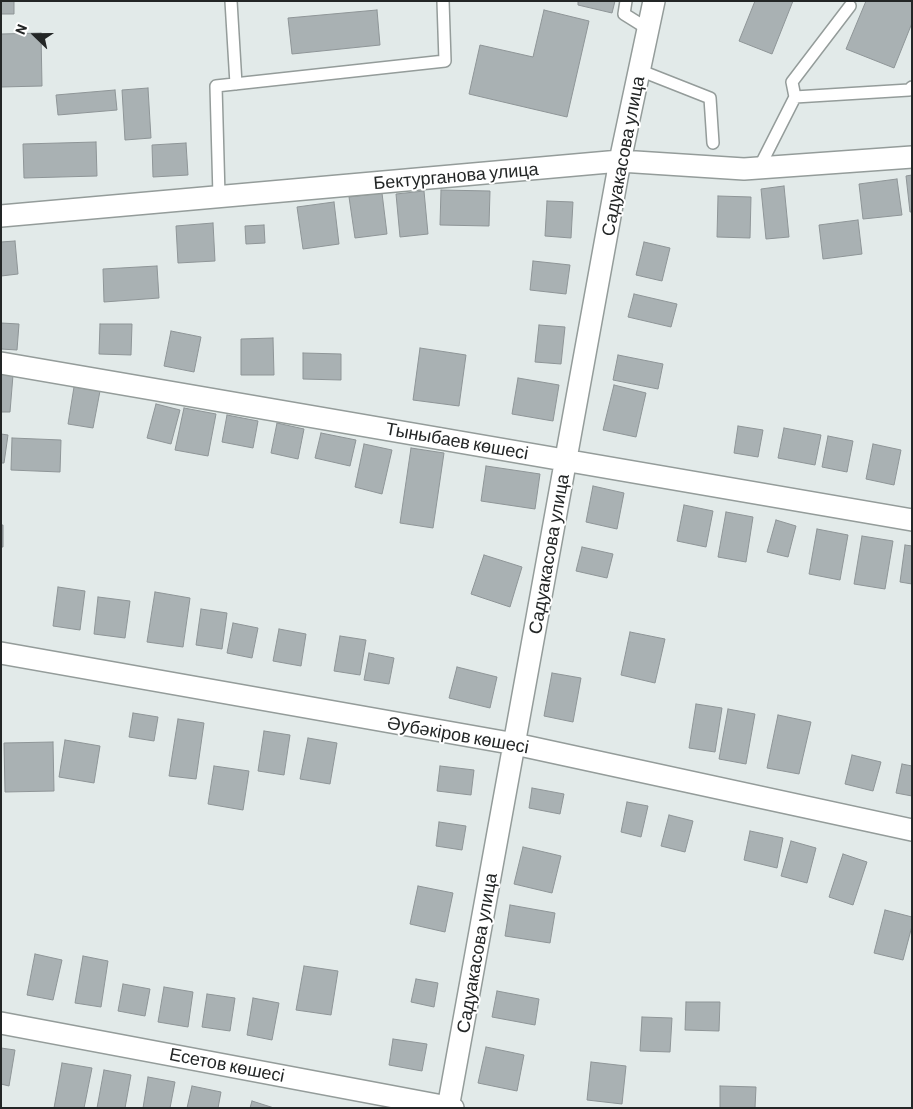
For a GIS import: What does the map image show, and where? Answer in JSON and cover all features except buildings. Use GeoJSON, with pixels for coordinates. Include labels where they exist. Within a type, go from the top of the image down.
{"type":"FeatureCollection","features":[{"type":"Feature","properties":{"kind":"street","name":"Садуакасова улица"},"geometry":{"type":"LineString","coordinates":[[450,1107],[620,161],[654,1]]}},
{"type":"Feature","properties":{"kind":"street","name":"Бектурганова улица"},"geometry":{"type":"LineString","coordinates":[[1,216],[620,161],[744,169],[912,157]]}},
{"type":"Feature","properties":{"kind":"street","name":"Тыныбаев көшесі"},"geometry":{"type":"LineString","coordinates":[[1,364],[912,520]]}},
{"type":"Feature","properties":{"kind":"street","name":"Әубәкіров көшесі"},"geometry":{"type":"LineString","coordinates":[[1,653],[515,744],[912,830]]}},
{"type":"Feature","properties":{"kind":"street","name":"Есетов көшесі"},"geometry":{"type":"LineString","coordinates":[[1,1023],[450,1107]]}},
{"type":"Feature","properties":{"kind":"lane"},"geometry":{"type":"LineString","coordinates":[[231,1],[236,84]]}},
{"type":"Feature","properties":{"kind":"lane"},"geometry":{"type":"LineString","coordinates":[[219,196],[216,86],[445,60],[443,1]]}},
{"type":"Feature","properties":{"kind":"lane"},"geometry":{"type":"LineString","coordinates":[[626,1],[624,14],[648,29]]}},
{"type":"Feature","properties":{"kind":"lane"},"geometry":{"type":"LineString","coordinates":[[760,168],[795,97],[792,82],[850,6]]}},
{"type":"Feature","properties":{"kind":"lane"},"geometry":{"type":"LineString","coordinates":[[639,70],[710,98],[713,143]]}},
{"type":"Feature","properties":{"kind":"lane"},"geometry":{"type":"LineString","coordinates":[[795,97],[909,90],[912,87]]}}]}
